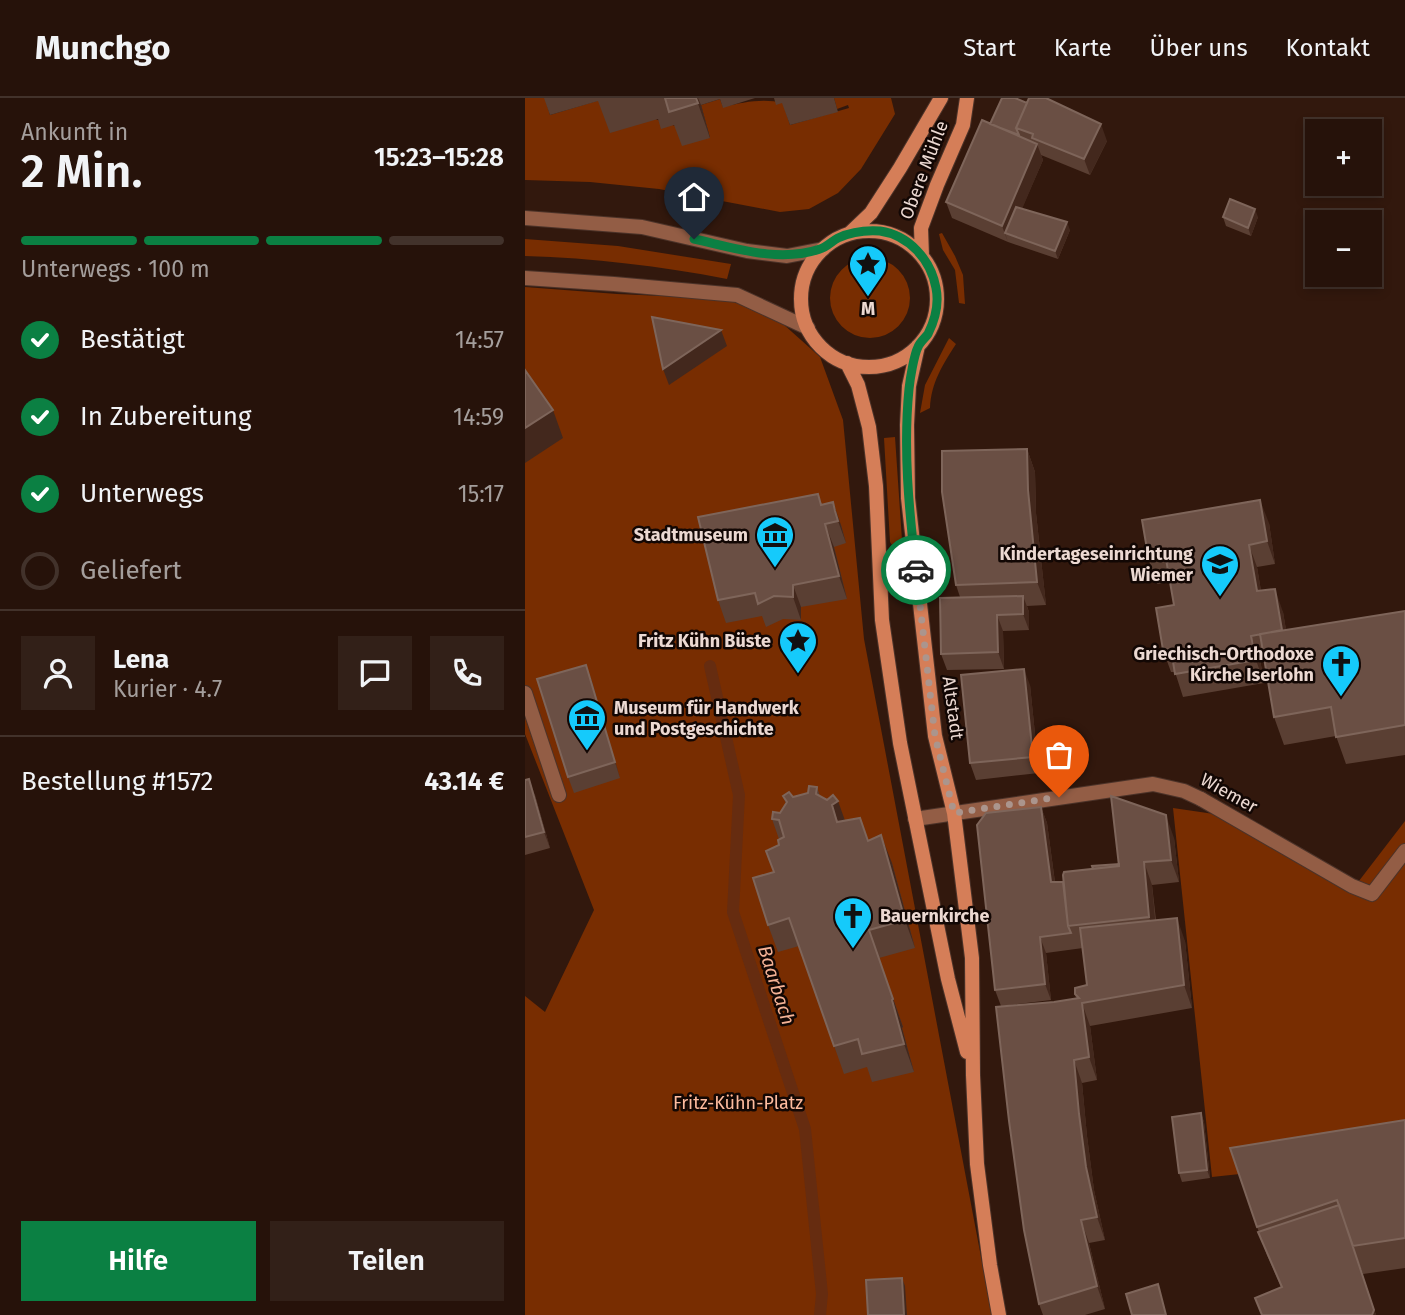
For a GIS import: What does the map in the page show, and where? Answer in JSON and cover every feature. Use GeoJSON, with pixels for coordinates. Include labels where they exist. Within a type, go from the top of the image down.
{"type":"FeatureCollection","features":[{"type":"Feature","properties":{"kind":"main road","name":"Obere Mühle"},"geometry":{"type":"LineString","coordinates":[[849,234],[871,213],[941,98]]}},
{"type":"Feature","properties":{"kind":"main road","name":"Obere Mühle"},"geometry":{"type":"LineString","coordinates":[[922,256],[921,228],[963,125],[967,98]]}},
{"type":"Feature","properties":{"kind":"main road"},"geometry":{"type":"LineString","coordinates":[[863,231],[886,232],[906,241],[931,269],[936,285],[937,302],[931,328],[918,346],[897,361],[881,366],[864,367],[835,358],[815,340],[802,308],[802,286],[809,266],[823,249],[839,237],[849,234],[863,231]]}},
{"type":"Feature","properties":{"kind":"main road","name":"Altstadt"},"geometry":{"type":"LineString","coordinates":[[918,346],[909,386],[908,498],[935,736],[954,813],[972,958],[977,1164],[999,1315]]}},
{"type":"Feature","properties":{"kind":"main road","name":"Altstadt"},"geometry":{"type":"LineString","coordinates":[[847,363],[858,385],[869,427],[876,486],[882,620],[900,743],[948,979],[973,1075]]}},
{"type":"Feature","properties":{"kind":"street"},"geometry":{"type":"LineString","coordinates":[[525,218],[642,227],[747,251],[787,256],[823,249]]}},
{"type":"Feature","properties":{"kind":"street"},"geometry":{"type":"LineString","coordinates":[[525,278],[737,295],[808,328]]}},
{"type":"Feature","properties":{"kind":"street"},"geometry":{"type":"LineString","coordinates":[[525,693],[559,795]]}},
{"type":"Feature","properties":{"kind":"street","name":"Wiemer"},"geometry":{"type":"LineString","coordinates":[[915,819],[1153,784],[1184,791],[1201,799],[1352,886],[1372,894],[1405,851]]}},
{"type":"Feature","properties":{"kind":"green space"},"geometry":{"type":"Polygon","coordinates":[[[525,98],[545,98],[550,115],[600,100],[710,138],[701,105],[720,99],[723,107],[753,101],[783,103],[790,125],[849,108],[848,105],[837,109],[834,98],[891,98],[895,114],[861,169],[838,193],[809,209],[780,212],[659,189],[590,182],[525,180],[525,98]]]}},
{"type":"Feature","properties":{"kind":"green space"},"geometry":{"type":"Polygon","coordinates":[[[942,233],[963,275],[965,304],[959,303],[955,270],[943,250],[939,234],[942,233]]]}},
{"type":"Feature","properties":{"kind":"green space"},"geometry":{"type":"Polygon","coordinates":[[[525,239],[618,246],[731,264],[727,279],[626,263],[525,256],[525,239]]]}},
{"type":"Feature","properties":{"kind":"green space"},"geometry":{"type":"Polygon","coordinates":[[[870,258],[885,261],[898,270],[907,283],[910,298],[907,313],[898,326],[885,335],[870,338],[855,335],[842,326],[833,313],[830,298],[833,283],[842,270],[855,261],[870,258]]]}},
{"type":"Feature","properties":{"kind":"green space","name":"Fritz-Kühn-Platz"},"geometry":{"type":"Polygon","coordinates":[[[525,287],[730,299],[773,315],[820,357],[843,420],[864,639],[992,1315],[525,1315],[525,996],[545,1012],[594,910],[525,734],[525,287]]]}},
{"type":"Feature","properties":{"kind":"green space"},"geometry":{"type":"Polygon","coordinates":[[[949,338],[956,344],[935,382],[930,408],[920,413],[925,385],[949,338]]]}},
{"type":"Feature","properties":{"kind":"green space"},"geometry":{"type":"Polygon","coordinates":[[[895,437],[902,540],[898,545],[892,545],[884,438],[895,437]]]}},
{"type":"Feature","properties":{"kind":"green space"},"geometry":{"type":"Polygon","coordinates":[[[1173,808],[1214,814],[1352,890],[1405,821],[1405,1140],[1240,1174],[1212,1177],[1173,808]]]}},
{"type":"Feature","properties":{"kind":"building"},"geometry":{"type":"Polygon","coordinates":[[[665,98],[696,98],[698,103],[669,112],[665,98]]]}},
{"type":"Feature","properties":{"kind":"building"},"geometry":{"type":"Polygon","coordinates":[[[1002,98],[1015,98],[1027,103],[1016,128],[1019,135],[990,124],[1002,98]]]}},
{"type":"Feature","properties":{"kind":"building"},"geometry":{"type":"Polygon","coordinates":[[[1029,98],[1046,98],[1101,124],[1084,159],[1032,138],[1033,134],[1016,128],[1029,98]]]}},
{"type":"Feature","properties":{"kind":"building"},"geometry":{"type":"Polygon","coordinates":[[[982,120],[1037,144],[1002,226],[946,202],[982,120]]]}},
{"type":"Feature","properties":{"kind":"building"},"geometry":{"type":"Polygon","coordinates":[[[1230,199],[1255,209],[1248,228],[1223,217],[1230,199]]]}},
{"type":"Feature","properties":{"kind":"building"},"geometry":{"type":"Polygon","coordinates":[[[1016,207],[1067,222],[1055,251],[1005,233],[1016,207]]]}},
{"type":"Feature","properties":{"kind":"building"},"geometry":{"type":"Polygon","coordinates":[[[652,317],[721,330],[663,369],[652,317]]]}},
{"type":"Feature","properties":{"kind":"building"},"geometry":{"type":"Polygon","coordinates":[[[525,370],[553,410],[525,428],[525,370]]]}},
{"type":"Feature","properties":{"kind":"building"},"geometry":{"type":"Polygon","coordinates":[[[1027,449],[1037,582],[956,585],[942,492],[942,451],[1027,449]]]}},
{"type":"Feature","properties":{"kind":"building"},"geometry":{"type":"Polygon","coordinates":[[[818,494],[821,505],[833,502],[838,521],[825,524],[839,576],[793,585],[793,597],[774,596],[758,604],[755,593],[718,600],[698,517],[818,494]]]}},
{"type":"Feature","properties":{"kind":"building","name":"Kindertageseinrichtung Wiemer"},"geometry":{"type":"Polygon","coordinates":[[[1260,500],[1267,541],[1249,545],[1257,591],[1275,589],[1282,630],[1251,636],[1256,660],[1175,674],[1171,649],[1163,650],[1156,608],[1174,605],[1166,559],[1149,561],[1142,520],[1260,500]]]}},
{"type":"Feature","properties":{"kind":"building"},"geometry":{"type":"Polygon","coordinates":[[[1023,596],[1023,614],[997,615],[998,652],[941,654],[940,598],[1023,596]]]}},
{"type":"Feature","properties":{"kind":"building","name":"Griechisch-Orthodoxe Kirche Iserlohn"},"geometry":{"type":"Polygon","coordinates":[[[1405,611],[1405,725],[1336,737],[1331,707],[1274,717],[1260,634],[1405,611]]]}},
{"type":"Feature","properties":{"kind":"building","name":"Museum für Handwerk und Postgeschichte"},"geometry":{"type":"Polygon","coordinates":[[[586,665],[615,762],[568,777],[537,679],[586,665]]]}},
{"type":"Feature","properties":{"kind":"building"},"geometry":{"type":"Polygon","coordinates":[[[1024,669],[1033,757],[970,763],[961,675],[1024,669]]]}},
{"type":"Feature","properties":{"kind":"building"},"geometry":{"type":"Polygon","coordinates":[[[529,779],[544,832],[525,837],[525,780],[529,779]]]}},
{"type":"Feature","properties":{"kind":"building","name":"Bauernkirche"},"geometry":{"type":"Polygon","coordinates":[[[809,786],[817,787],[816,794],[827,800],[833,795],[838,801],[832,805],[837,822],[860,818],[868,841],[881,835],[905,920],[869,930],[893,999],[904,1044],[862,1054],[858,1039],[834,1046],[789,918],[768,925],[753,878],[774,872],[766,851],[779,845],[778,840],[784,837],[779,820],[772,819],[773,812],[780,813],[787,802],[783,796],[789,792],[793,797],[808,793],[809,786]]]}},
{"type":"Feature","properties":{"kind":"building"},"geometry":{"type":"Polygon","coordinates":[[[1111,796],[1166,815],[1171,860],[1144,862],[1149,917],[1068,926],[1064,872],[1119,866],[1111,796]]]}},
{"type":"Feature","properties":{"kind":"building"},"geometry":{"type":"Polygon","coordinates":[[[1041,807],[1051,882],[1063,882],[1071,933],[1040,937],[1045,984],[995,990],[977,825],[986,813],[1041,807]]]}},
{"type":"Feature","properties":{"kind":"building"},"geometry":{"type":"Polygon","coordinates":[[[1119,864],[1093,869],[1092,866],[1119,864]]]}},
{"type":"Feature","properties":{"kind":"building"},"geometry":{"type":"Polygon","coordinates":[[[1177,918],[1184,985],[1082,1003],[1089,1057],[1074,1060],[1086,1167],[1097,1217],[1081,1220],[1097,1286],[1039,1304],[1024,1230],[996,1007],[1079,998],[1075,994],[1075,988],[1087,985],[1080,928],[1177,918]]]}},
{"type":"Feature","properties":{"kind":"building"},"geometry":{"type":"Polygon","coordinates":[[[1201,1113],[1207,1170],[1179,1173],[1172,1117],[1201,1113]]]}},
{"type":"Feature","properties":{"kind":"building"},"geometry":{"type":"Polygon","coordinates":[[[1405,1120],[1405,1238],[1353,1246],[1337,1200],[1257,1227],[1230,1148],[1405,1120]]]}},
{"type":"Feature","properties":{"kind":"building"},"geometry":{"type":"Polygon","coordinates":[[[1339,1205],[1374,1310],[1372,1315],[1262,1315],[1255,1298],[1282,1287],[1258,1232],[1339,1205]]]}},
{"type":"Feature","properties":{"kind":"building"},"geometry":{"type":"Polygon","coordinates":[[[902,1278],[904,1315],[868,1315],[866,1280],[902,1278]]]}},
{"type":"Feature","properties":{"kind":"building"},"geometry":{"type":"Polygon","coordinates":[[[1158,1284],[1166,1315],[1132,1315],[1126,1294],[1158,1284]]]}},
{"type":"Feature","properties":{"kind":"waterway","name":"Baarbach"},"geometry":{"type":"LineString","coordinates":[[710,666],[739,795],[733,912],[805,1129],[822,1294],[820,1315]]}},
{"type":"Feature","properties":{"kind":"way so far"},"geometry":{"type":"LineString","coordinates":[[916,570],[935,736],[954,813],[1059,797]]}},
{"type":"Feature","properties":{"kind":"place","name":"M"},"geometry":{"type":"Point","coordinates":[868,298]}},
{"type":"Feature","properties":{"kind":"place","name":"Stadtmuseum"},"geometry":{"type":"Point","coordinates":[775,569]}},
{"type":"Feature","properties":{"kind":"place","name":"Kindertageseinrichtung Wiemer"},"geometry":{"type":"Point","coordinates":[1220,598]}},
{"type":"Feature","properties":{"kind":"place","name":"Fritz Kühn Büste"},"geometry":{"type":"Point","coordinates":[798,675]}},
{"type":"Feature","properties":{"kind":"place","name":"Griechisch-Orthodoxe Kirche Iserlohn"},"geometry":{"type":"Point","coordinates":[1341,698]}},
{"type":"Feature","properties":{"kind":"place","name":"Museum für Handwerk und Postgeschichte"},"geometry":{"type":"Point","coordinates":[587,752]}},
{"type":"Feature","properties":{"kind":"place","name":"Bauernkirche"},"geometry":{"type":"Point","coordinates":[853,950]}},
{"type":"Feature","properties":{"kind":"route"},"geometry":{"type":"LineString","coordinates":[[694,239],[747,251],[787,256],[823,249],[839,237],[856,232],[878,231],[906,241],[927,262],[936,285],[936,310],[931,328],[918,346],[909,386],[907,425],[908,498],[916,570]]}}]}
